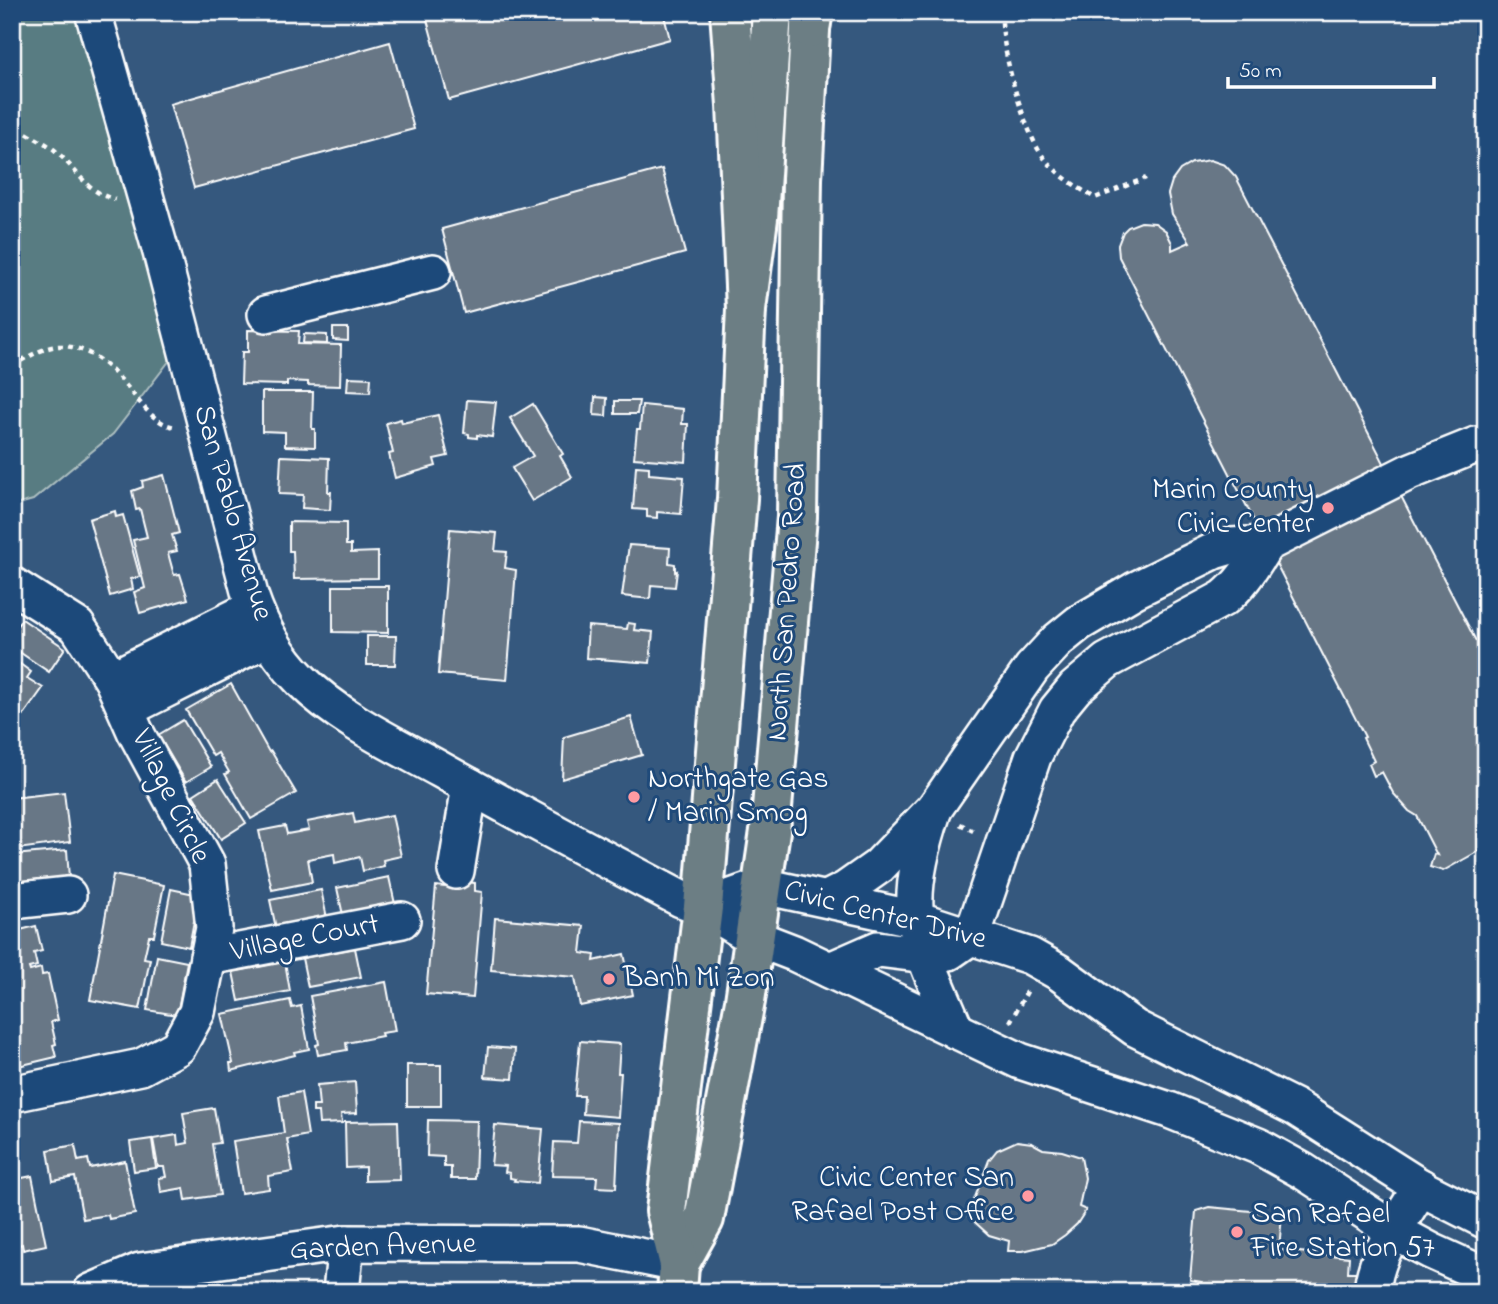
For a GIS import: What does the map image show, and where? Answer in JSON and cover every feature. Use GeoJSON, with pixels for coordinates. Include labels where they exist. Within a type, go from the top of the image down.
{"type":"FeatureCollection","features":[{"type":"Feature","properties":{"kind":"main road"},"geometry":{"type":"LineString","coordinates":[[730,12],[746,309]]}},
{"type":"Feature","properties":{"kind":"main road","name":"North San Pedro Road"},"geometry":{"type":"LineString","coordinates":[[678,1278],[666,1211],[703,907],[737,499],[746,309],[758,218],[772,12]]}},
{"type":"Feature","properties":{"kind":"main road","name":"North San Pedro Road"},"geometry":{"type":"LineString","coordinates":[[678,1278],[704,1219],[755,938],[770,831],[797,517],[802,179],[811,17]]}},
{"type":"Feature","properties":{"kind":"street","name":"San Pablo Avenue"},"geometry":{"type":"LineString","coordinates":[[93,12],[261,623],[291,669],[327,703],[389,741],[663,890],[703,907]]}},
{"type":"Feature","properties":{"kind":"street"},"geometry":{"type":"LineString","coordinates":[[267,314],[433,272]]}},
{"type":"Feature","properties":{"kind":"street"},"geometry":{"type":"LineString","coordinates":[[827,900],[879,866],[934,809],[1032,668],[1058,640],[1079,623],[1123,596],[1214,551],[1231,546],[1266,544],[1409,472],[1483,442]]}},
{"type":"Feature","properties":{"kind":"street"},"geometry":{"type":"LineString","coordinates":[[830,971],[878,949],[926,955],[949,952],[972,936],[1031,764],[1044,732],[1057,710],[1080,683],[1107,661],[1224,598],[1237,588],[1266,544]]}},
{"type":"Feature","properties":{"kind":"street","name":"Village Circle"},"geometry":{"type":"LineString","coordinates":[[12,585],[77,626],[120,694],[135,731],[207,864],[214,928],[197,1012],[178,1047],[141,1067],[12,1094]]}},
{"type":"Feature","properties":{"kind":"street"},"geometry":{"type":"LineString","coordinates":[[120,694],[261,623]]}},
{"type":"Feature","properties":{"kind":"street"},"geometry":{"type":"LineString","coordinates":[[456,871],[470,786]]}},
{"type":"Feature","properties":{"kind":"street"},"geometry":{"type":"LineString","coordinates":[[934,809],[916,884],[916,919],[926,955],[956,1031]]}},
{"type":"Feature","properties":{"kind":"street","name":"Civic Center Drive"},"geometry":{"type":"LineString","coordinates":[[703,907],[763,886],[916,919],[1043,962],[1135,1028],[1296,1108],[1421,1187],[1486,1222]]}},
{"type":"Feature","properties":{"kind":"street"},"geometry":{"type":"LineString","coordinates":[[12,901],[68,895]]}},
{"type":"Feature","properties":{"kind":"street","name":"Civic Center Drive"},"geometry":{"type":"LineString","coordinates":[[703,907],[755,938],[1020,1061],[1150,1103],[1236,1136],[1303,1171],[1431,1251],[1486,1276]]}},
{"type":"Feature","properties":{"kind":"street","name":"Village Court"},"geometry":{"type":"LineString","coordinates":[[208,957],[402,920]]}},
{"type":"Feature","properties":{"kind":"street"},"geometry":{"type":"LineString","coordinates":[[1372,1292],[1377,1265],[1421,1187]]}},
{"type":"Feature","properties":{"kind":"street"},"geometry":{"type":"LineString","coordinates":[[341,1292],[346,1243]]}},
{"type":"Feature","properties":{"kind":"street","name":"Garden Avenue"},"geometry":{"type":"LineString","coordinates":[[91,1292],[140,1271],[346,1243],[579,1244],[678,1278]]}},
{"type":"Feature","properties":{"kind":"path"},"geometry":{"type":"LineString","coordinates":[[1002,12],[1001,27],[1018,100],[1038,149],[1059,174],[1095,198],[1146,178]]}},
{"type":"Feature","properties":{"kind":"path"},"geometry":{"type":"LineString","coordinates":[[12,120],[25,134],[54,150],[91,187],[108,198],[147,205]]}},
{"type":"Feature","properties":{"kind":"path"},"geometry":{"type":"LineString","coordinates":[[12,365],[39,352],[62,346],[89,351],[164,425],[209,434]]}},
{"type":"Feature","properties":{"kind":"path"},"geometry":{"type":"LineString","coordinates":[[1006,1029],[1033,980]]}},
{"type":"Feature","properties":{"kind":"green space"},"geometry":{"type":"Polygon","coordinates":[[[12,12],[93,12],[183,343],[113,434],[33,500],[12,506],[12,12]]]}},
{"type":"Feature","properties":{"kind":"building"},"geometry":{"type":"Polygon","coordinates":[[[439,12],[663,12],[670,39],[449,100],[426,16],[439,12]]]}},
{"type":"Feature","properties":{"kind":"building"},"geometry":{"type":"Polygon","coordinates":[[[390,42],[414,129],[194,188],[170,104],[390,42]]]}},
{"type":"Feature","properties":{"kind":"building","name":"Marin County Civic Center"},"geometry":{"type":"Polygon","coordinates":[[[1210,160],[1225,165],[1236,177],[1476,641],[1486,643],[1486,847],[1443,871],[1430,867],[1434,854],[1437,855],[1417,816],[1393,793],[1382,772],[1374,776],[1369,764],[1374,761],[1363,738],[1365,737],[1119,257],[1118,245],[1123,232],[1141,222],[1155,223],[1166,231],[1172,243],[1172,250],[1190,242],[1172,214],[1168,194],[1172,181],[1180,170],[1192,163],[1210,160]]]}},
{"type":"Feature","properties":{"kind":"building"},"geometry":{"type":"Polygon","coordinates":[[[662,169],[685,253],[464,313],[442,229],[662,169]]]}},
{"type":"Feature","properties":{"kind":"building"},"geometry":{"type":"Polygon","coordinates":[[[333,328],[348,328],[348,341],[333,340],[333,328]]]}},
{"type":"Feature","properties":{"kind":"building"},"geometry":{"type":"Polygon","coordinates":[[[248,330],[299,331],[298,344],[341,345],[340,386],[287,381],[287,385],[241,384],[242,352],[248,352],[248,330]]]}},
{"type":"Feature","properties":{"kind":"building"},"geometry":{"type":"Polygon","coordinates":[[[304,334],[327,335],[327,344],[303,343],[304,334]]]}},
{"type":"Feature","properties":{"kind":"building"},"geometry":{"type":"Polygon","coordinates":[[[348,377],[371,378],[370,392],[347,391],[348,377]]]}},
{"type":"Feature","properties":{"kind":"building"},"geometry":{"type":"Polygon","coordinates":[[[262,392],[313,392],[312,429],[315,429],[315,447],[285,446],[285,432],[262,431],[262,392]]]}},
{"type":"Feature","properties":{"kind":"building"},"geometry":{"type":"Polygon","coordinates":[[[595,397],[607,398],[606,416],[594,415],[595,397]]]}},
{"type":"Feature","properties":{"kind":"building"},"geometry":{"type":"Polygon","coordinates":[[[467,400],[496,402],[492,437],[469,437],[469,434],[464,433],[467,400]]]}},
{"type":"Feature","properties":{"kind":"building"},"geometry":{"type":"Polygon","coordinates":[[[615,401],[639,401],[637,414],[615,414],[615,401]]]}},
{"type":"Feature","properties":{"kind":"building"},"geometry":{"type":"Polygon","coordinates":[[[533,404],[563,454],[560,456],[572,477],[532,501],[512,468],[533,456],[510,418],[533,404]]]}},
{"type":"Feature","properties":{"kind":"building"},"geometry":{"type":"Polygon","coordinates":[[[642,405],[683,409],[682,424],[688,424],[686,462],[634,458],[642,405]]]}},
{"type":"Feature","properties":{"kind":"building"},"geometry":{"type":"Polygon","coordinates":[[[438,415],[448,456],[434,459],[436,466],[395,478],[386,423],[401,419],[402,423],[438,415]]]}},
{"type":"Feature","properties":{"kind":"building"},"geometry":{"type":"Polygon","coordinates":[[[281,456],[329,458],[330,510],[302,508],[303,495],[279,494],[281,456]]]}},
{"type":"Feature","properties":{"kind":"building"},"geometry":{"type":"Polygon","coordinates":[[[636,466],[649,467],[649,474],[684,477],[681,514],[657,512],[657,518],[647,517],[647,510],[633,509],[636,466]]]}},
{"type":"Feature","properties":{"kind":"building"},"geometry":{"type":"Polygon","coordinates":[[[164,475],[179,533],[172,535],[177,551],[168,553],[174,575],[180,574],[188,599],[140,613],[134,592],[145,588],[133,540],[147,537],[132,491],[143,487],[142,481],[164,475]]]}},
{"type":"Feature","properties":{"kind":"building"},"geometry":{"type":"Polygon","coordinates":[[[115,511],[116,517],[123,515],[140,577],[131,579],[133,589],[110,596],[89,519],[115,511]]]}},
{"type":"Feature","properties":{"kind":"building"},"geometry":{"type":"Polygon","coordinates":[[[289,522],[346,523],[346,545],[351,545],[351,553],[378,552],[378,578],[294,579],[293,551],[289,551],[289,522]]]}},
{"type":"Feature","properties":{"kind":"building"},"geometry":{"type":"Polygon","coordinates":[[[450,529],[497,533],[495,551],[507,552],[505,568],[516,570],[507,680],[438,674],[450,529]]]}},
{"type":"Feature","properties":{"kind":"building"},"geometry":{"type":"Polygon","coordinates":[[[629,545],[670,548],[669,563],[675,564],[675,572],[677,571],[675,587],[651,585],[650,599],[622,596],[629,545]]]}},
{"type":"Feature","properties":{"kind":"building"},"geometry":{"type":"Polygon","coordinates":[[[333,586],[388,586],[388,633],[333,632],[333,586]]]}},
{"type":"Feature","properties":{"kind":"building"},"geometry":{"type":"Polygon","coordinates":[[[22,619],[65,648],[49,672],[12,647],[12,633],[22,619]]]}},
{"type":"Feature","properties":{"kind":"building"},"geometry":{"type":"Polygon","coordinates":[[[628,623],[635,624],[634,630],[653,632],[650,663],[586,658],[588,626],[627,629],[628,623]]]}},
{"type":"Feature","properties":{"kind":"building"},"geometry":{"type":"Polygon","coordinates":[[[367,636],[396,636],[395,665],[367,665],[367,636]]]}},
{"type":"Feature","properties":{"kind":"building"},"geometry":{"type":"Polygon","coordinates":[[[16,661],[31,672],[27,678],[43,688],[18,723],[12,719],[12,666],[16,661]]]}},
{"type":"Feature","properties":{"kind":"building"},"geometry":{"type":"Polygon","coordinates":[[[231,684],[269,752],[271,751],[296,793],[251,819],[225,774],[229,772],[218,753],[213,756],[186,710],[231,684]]]}},
{"type":"Feature","properties":{"kind":"building"},"geometry":{"type":"Polygon","coordinates":[[[631,717],[642,755],[562,779],[564,737],[631,717]]]}},
{"type":"Feature","properties":{"kind":"building"},"geometry":{"type":"Polygon","coordinates":[[[183,720],[211,767],[186,782],[158,735],[183,720]]]}},
{"type":"Feature","properties":{"kind":"building"},"geometry":{"type":"Polygon","coordinates":[[[218,779],[246,823],[221,839],[193,795],[218,779]]]}},
{"type":"Feature","properties":{"kind":"building"},"geometry":{"type":"Polygon","coordinates":[[[64,792],[70,842],[18,849],[17,843],[12,844],[12,798],[64,792]]]}},
{"type":"Feature","properties":{"kind":"building"},"geometry":{"type":"Polygon","coordinates":[[[353,813],[355,823],[392,815],[401,856],[383,860],[384,866],[363,871],[360,857],[335,863],[334,854],[308,859],[312,882],[272,890],[259,831],[285,826],[287,834],[309,830],[307,822],[353,813]]]}},
{"type":"Feature","properties":{"kind":"building"},"geometry":{"type":"Polygon","coordinates":[[[67,850],[69,878],[17,883],[14,855],[67,850]]]}},
{"type":"Feature","properties":{"kind":"building"},"geometry":{"type":"Polygon","coordinates":[[[113,875],[164,885],[154,936],[149,936],[144,958],[150,959],[140,1009],[90,1000],[113,875]]]}},
{"type":"Feature","properties":{"kind":"building"},"geometry":{"type":"Polygon","coordinates":[[[389,877],[395,904],[343,915],[337,888],[389,877]]]}},
{"type":"Feature","properties":{"kind":"building"},"geometry":{"type":"Polygon","coordinates":[[[445,880],[475,883],[475,891],[482,892],[473,998],[426,994],[436,886],[444,887],[445,880]]]}},
{"type":"Feature","properties":{"kind":"building"},"geometry":{"type":"Polygon","coordinates":[[[171,889],[199,895],[189,947],[161,941],[171,889]]]}},
{"type":"Feature","properties":{"kind":"building"},"geometry":{"type":"Polygon","coordinates":[[[321,890],[327,918],[276,928],[270,900],[321,890]]]}},
{"type":"Feature","properties":{"kind":"building"},"geometry":{"type":"Polygon","coordinates":[[[495,918],[584,926],[581,953],[595,955],[594,961],[624,954],[633,995],[580,1006],[575,977],[491,970],[495,918]]]}},
{"type":"Feature","properties":{"kind":"building"},"geometry":{"type":"Polygon","coordinates":[[[36,926],[42,951],[34,953],[37,966],[29,968],[30,971],[41,968],[42,975],[48,974],[58,1020],[51,1022],[56,1057],[14,1067],[12,1002],[16,1001],[12,986],[12,932],[36,926]]]}},
{"type":"Feature","properties":{"kind":"building"},"geometry":{"type":"Polygon","coordinates":[[[355,948],[361,977],[308,987],[302,958],[355,948]]]}},
{"type":"Feature","properties":{"kind":"building"},"geometry":{"type":"Polygon","coordinates":[[[157,956],[187,962],[177,1015],[147,1010],[157,956]]]}},
{"type":"Feature","properties":{"kind":"building"},"geometry":{"type":"Polygon","coordinates":[[[285,962],[290,991],[239,1001],[233,972],[285,962]]]}},
{"type":"Feature","properties":{"kind":"building"},"geometry":{"type":"Polygon","coordinates":[[[386,982],[395,1031],[346,1043],[347,1050],[318,1055],[316,1045],[319,1044],[310,996],[386,982]]]}},
{"type":"Feature","properties":{"kind":"building"},"geometry":{"type":"Polygon","coordinates":[[[290,1000],[292,1008],[301,1006],[309,1049],[231,1071],[230,1063],[233,1063],[222,1014],[290,1000]]]}},
{"type":"Feature","properties":{"kind":"building"},"geometry":{"type":"Polygon","coordinates":[[[580,1041],[620,1044],[618,1117],[583,1114],[584,1096],[575,1096],[580,1041]]]}},
{"type":"Feature","properties":{"kind":"building"},"geometry":{"type":"Polygon","coordinates":[[[488,1047],[515,1049],[513,1079],[485,1077],[488,1047]]]}},
{"type":"Feature","properties":{"kind":"building"},"geometry":{"type":"Polygon","coordinates":[[[407,1065],[441,1065],[441,1106],[407,1106],[407,1065]]]}},
{"type":"Feature","properties":{"kind":"building"},"geometry":{"type":"Polygon","coordinates":[[[355,1082],[357,1113],[341,1114],[342,1123],[319,1124],[318,1112],[313,1112],[313,1106],[319,1106],[317,1085],[355,1082]]]}},
{"type":"Feature","properties":{"kind":"building"},"geometry":{"type":"Polygon","coordinates":[[[301,1092],[308,1135],[287,1139],[293,1172],[268,1176],[269,1189],[241,1193],[233,1141],[284,1133],[279,1096],[301,1092]]]}},
{"type":"Feature","properties":{"kind":"building"},"geometry":{"type":"Polygon","coordinates":[[[214,1108],[220,1143],[212,1144],[220,1195],[186,1200],[184,1188],[161,1192],[159,1178],[166,1177],[164,1167],[158,1167],[153,1139],[177,1135],[178,1145],[188,1143],[183,1113],[214,1108]]]}},
{"type":"Feature","properties":{"kind":"building"},"geometry":{"type":"Polygon","coordinates":[[[428,1120],[477,1121],[475,1179],[451,1179],[451,1167],[444,1167],[444,1157],[427,1156],[428,1120]]]}},
{"type":"Feature","properties":{"kind":"building"},"geometry":{"type":"Polygon","coordinates":[[[398,1121],[400,1180],[365,1181],[365,1167],[346,1168],[345,1122],[398,1121]]]}},
{"type":"Feature","properties":{"kind":"building"},"geometry":{"type":"Polygon","coordinates":[[[579,1121],[619,1123],[616,1188],[596,1187],[597,1177],[552,1176],[554,1142],[577,1143],[579,1121]]]}},
{"type":"Feature","properties":{"kind":"building"},"geometry":{"type":"Polygon","coordinates":[[[495,1125],[543,1129],[538,1183],[514,1181],[515,1179],[510,1178],[510,1173],[505,1172],[506,1166],[491,1165],[495,1125]]]}},
{"type":"Feature","properties":{"kind":"building"},"geometry":{"type":"Polygon","coordinates":[[[152,1139],[156,1168],[134,1171],[130,1142],[152,1139]]]}},
{"type":"Feature","properties":{"kind":"building","name":"Civic Center San Rafael Post Office"},"geometry":{"type":"Polygon","coordinates":[[[1017,1141],[1081,1157],[1085,1178],[1079,1207],[1086,1210],[1077,1224],[1052,1244],[1023,1251],[1008,1251],[1009,1241],[989,1235],[968,1216],[989,1160],[997,1150],[1017,1141]]]}},
{"type":"Feature","properties":{"kind":"building"},"geometry":{"type":"Polygon","coordinates":[[[75,1145],[78,1161],[88,1159],[90,1168],[125,1161],[135,1214],[109,1219],[108,1215],[83,1219],[75,1177],[53,1181],[48,1150],[75,1145]]]}},
{"type":"Feature","properties":{"kind":"building"},"geometry":{"type":"Polygon","coordinates":[[[32,1176],[46,1245],[23,1250],[22,1244],[12,1247],[12,1180],[32,1176]]]}},
{"type":"Feature","properties":{"kind":"building","name":"San Rafael Fire Station 57"},"geometry":{"type":"Polygon","coordinates":[[[1209,1207],[1282,1214],[1279,1250],[1349,1257],[1348,1272],[1356,1272],[1354,1292],[1201,1292],[1202,1282],[1190,1280],[1196,1211],[1209,1207]]]}},
{"type":"Feature","properties":{"kind":"place","name":"Marin County Civic Center"},"geometry":{"type":"Point","coordinates":[1328,508]}},
{"type":"Feature","properties":{"kind":"place","name":"Northgate Gas / Marin Smog"},"geometry":{"type":"Point","coordinates":[634,797]}},
{"type":"Feature","properties":{"kind":"place","name":"Banh Mi Zon"},"geometry":{"type":"Point","coordinates":[609,979]}},
{"type":"Feature","properties":{"kind":"place","name":"Civic Center San Rafael Post Office"},"geometry":{"type":"Point","coordinates":[1028,1196]}},
{"type":"Feature","properties":{"kind":"place","name":"San Rafael Fire Station 57"},"geometry":{"type":"Point","coordinates":[1237,1232]}}]}
